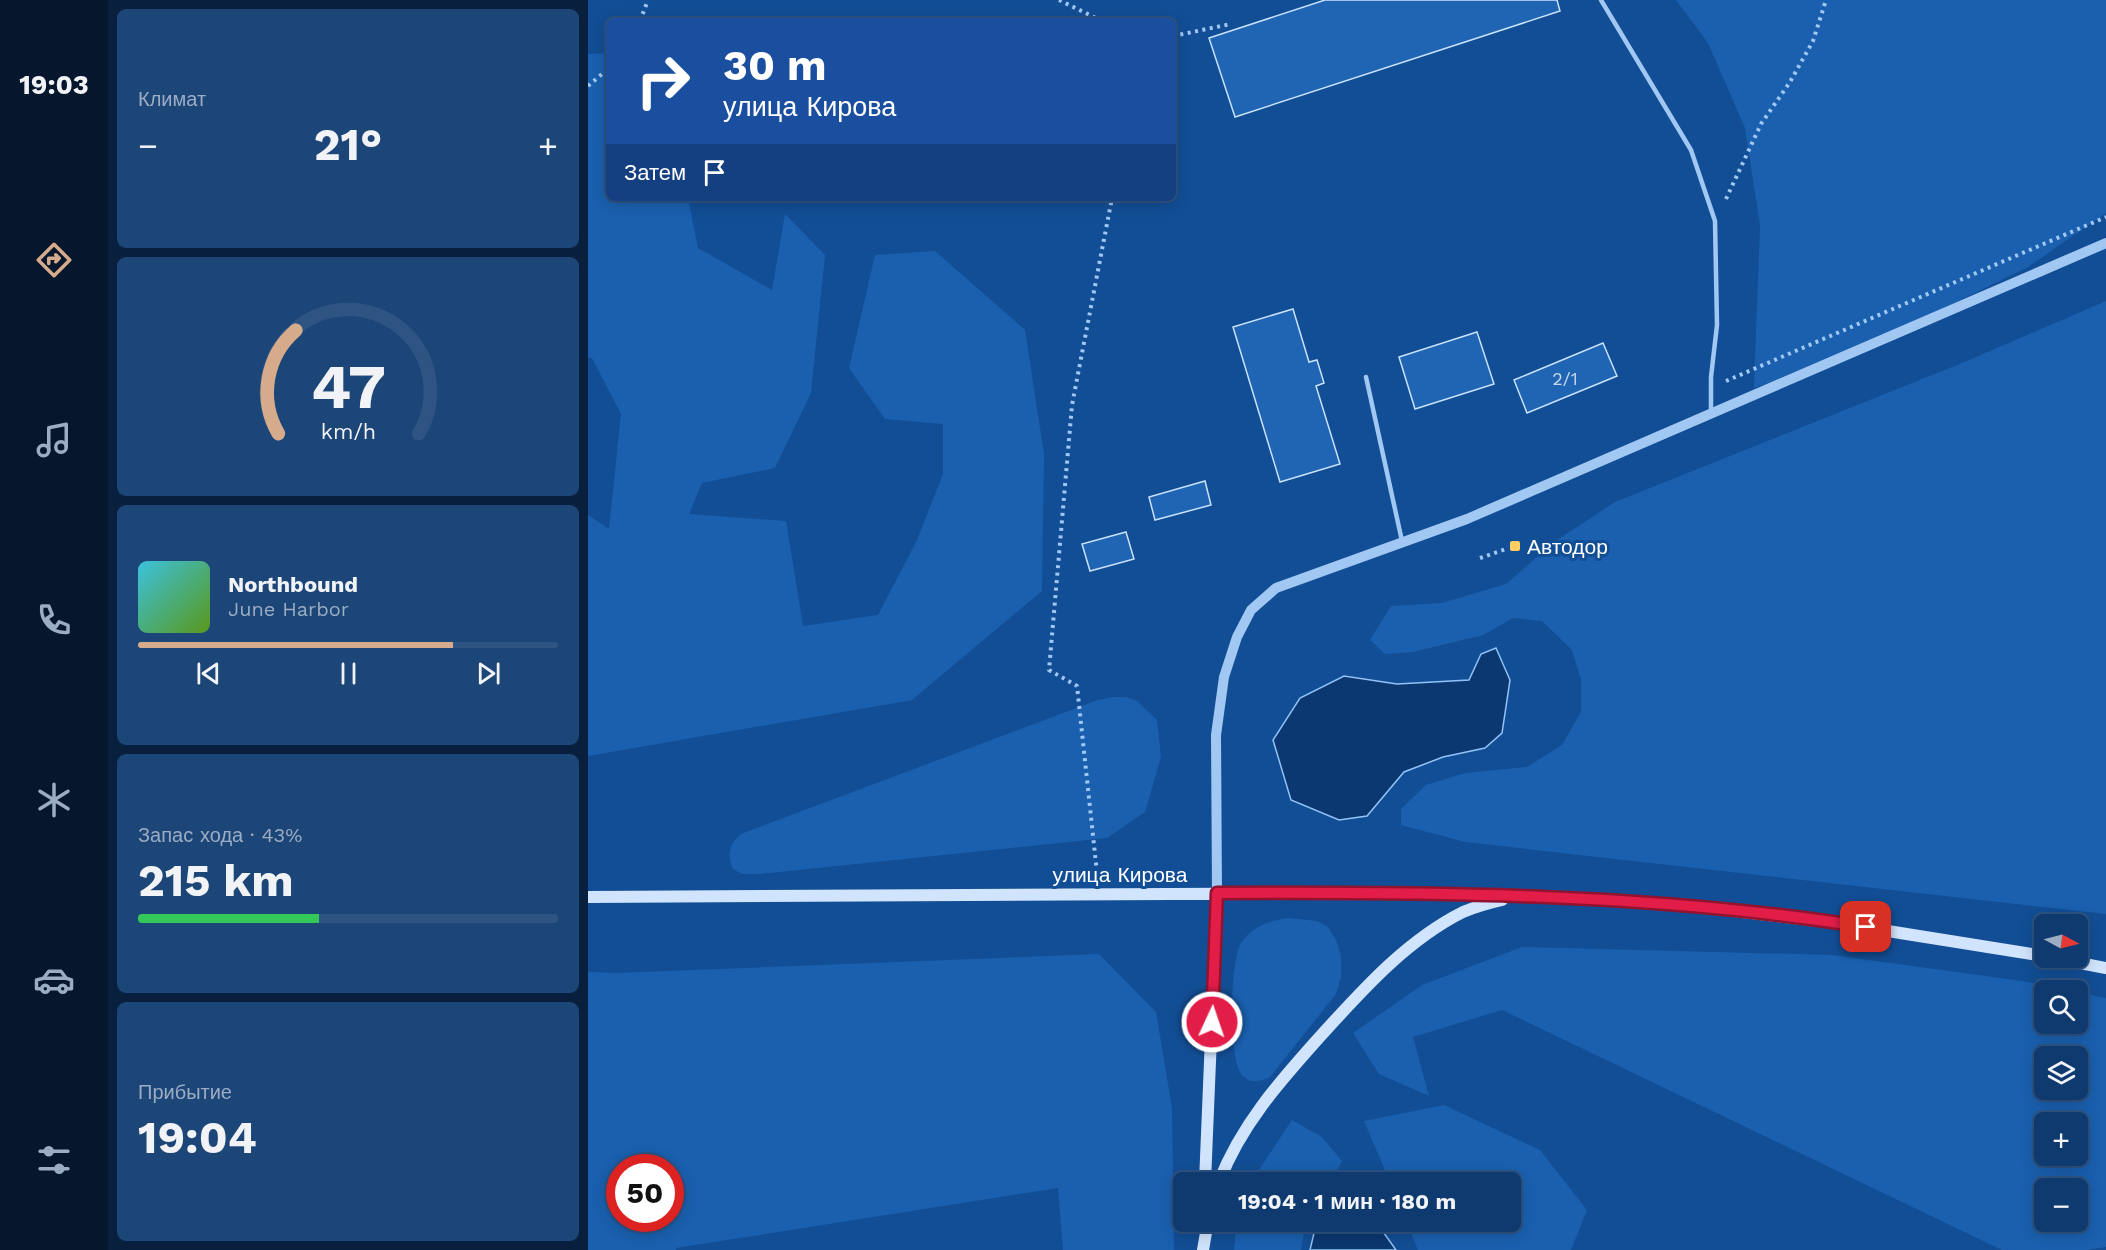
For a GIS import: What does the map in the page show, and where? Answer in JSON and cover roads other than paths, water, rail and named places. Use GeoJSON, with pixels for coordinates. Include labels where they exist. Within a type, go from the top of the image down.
{"type":"FeatureCollection","features":[{"type":"Feature","properties":{"kind":"main road","name":"улица Кирова"},"geometry":{"type":"LineString","coordinates":[[588,897],[1217,893],[1539,896],[1684,905],[1821,921],[2034,954]]}},
{"type":"Feature","properties":{"kind":"main road"},"geometry":{"type":"LineString","coordinates":[[1205,1172],[1217,893]]}},
{"type":"Feature","properties":{"kind":"main road"},"geometry":{"type":"LineString","coordinates":[[1223,1172],[1228,1159],[1248,1124],[1277,1084],[1355,998],[1388,966],[1412,946],[1464,912],[1513,898],[1539,896]]}},
{"type":"Feature","properties":{"kind":"main road"},"geometry":{"type":"LineString","coordinates":[[2088,965],[2106,968]]}},
{"type":"Feature","properties":{"kind":"main road"},"geometry":{"type":"LineString","coordinates":[[1203,1232],[1203,1250]]}},
{"type":"Feature","properties":{"kind":"main road"},"geometry":{"type":"LineString","coordinates":[[1203,1250],[1206,1232]]}},
{"type":"Feature","properties":{"kind":"street"},"geometry":{"type":"LineString","coordinates":[[1217,893],[1216,735],[1224,677],[1237,637],[1251,610],[1276,588],[1467,519],[2106,243]]}},
{"type":"Feature","properties":{"kind":"lane"},"geometry":{"type":"LineString","coordinates":[[1601,0],[1691,150],[1715,221],[1717,325],[1711,413]]}},
{"type":"Feature","properties":{"kind":"lane"},"geometry":{"type":"LineString","coordinates":[[1366,377],[1403,544]]}},
{"type":"Feature","properties":{"kind":"place","name":"Автодор"},"geometry":{"type":"Point","coordinates":[1515,546]}}]}
